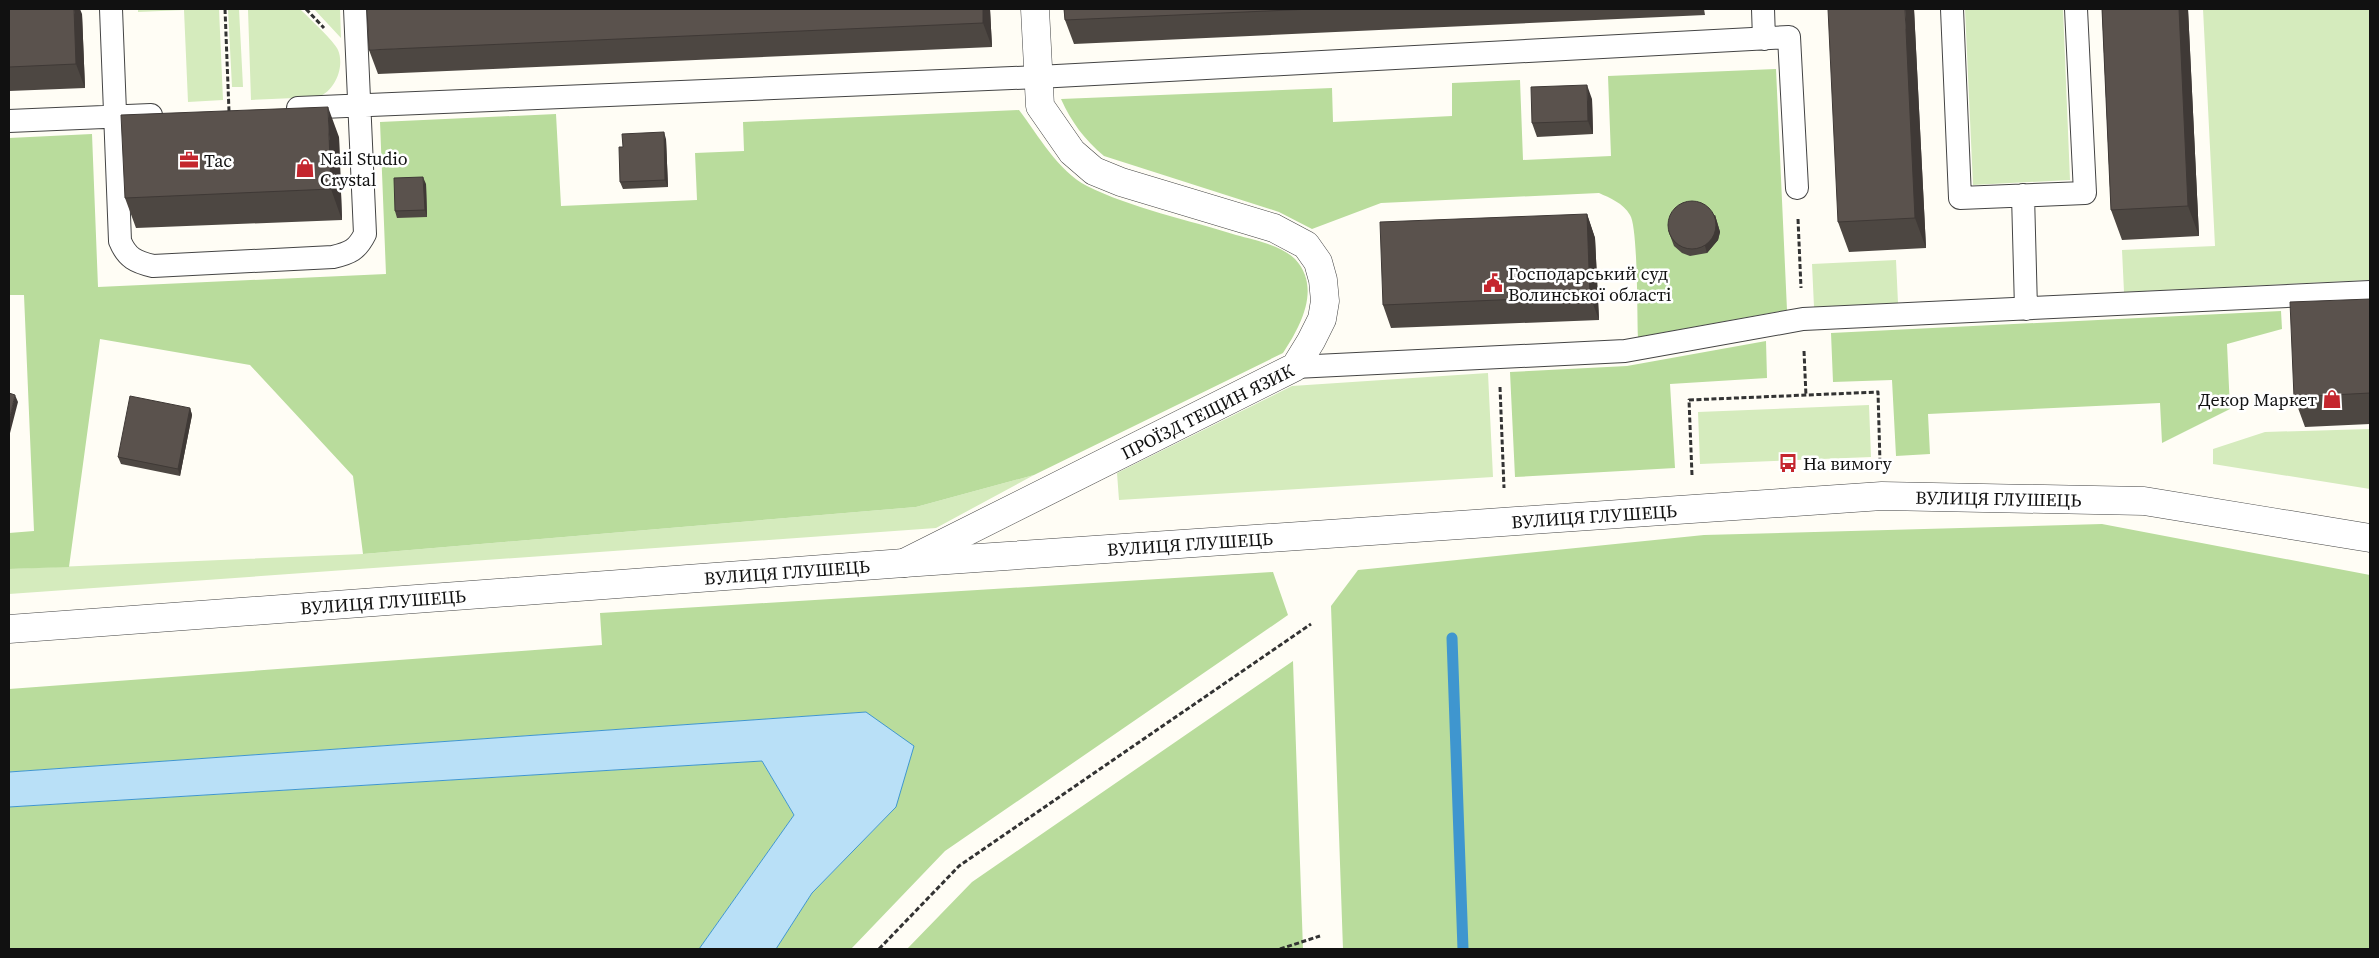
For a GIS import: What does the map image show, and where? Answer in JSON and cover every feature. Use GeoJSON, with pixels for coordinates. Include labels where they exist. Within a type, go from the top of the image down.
{"type":"FeatureCollection","features":[{"type":"Feature","properties":{"kind":"street","name":"ПРОЇЗД ТЕЩИН ЯЗИК"},"geometry":{"type":"LineString","coordinates":[[904,563],[1295,367],[1312,341],[1322,319],[1324,301],[1323,280],[1318,262],[1306,245],[1274,228],[1121,182],[1094,171],[1072,152],[1040,106],[1035,9]]}},
{"type":"Feature","properties":{"kind":"street","name":"ВУЛИЦЯ ГЛУШЕЦЬ"},"geometry":{"type":"LineString","coordinates":[[9,629],[904,563],[1882,496],[2144,501],[2370,538]]}},
{"type":"Feature","properties":{"kind":"lane"},"geometry":{"type":"LineString","coordinates":[[111,9],[120,241],[125,253],[136,262],[162,266],[333,257],[349,254],[359,247],[365,234],[355,9]]}},
{"type":"Feature","properties":{"kind":"lane"},"geometry":{"type":"LineString","coordinates":[[1763,9],[1764,39]]}},
{"type":"Feature","properties":{"kind":"lane"},"geometry":{"type":"LineString","coordinates":[[1952,9],[1960,198],[2084,193],[2076,9]]}},
{"type":"Feature","properties":{"kind":"lane"},"geometry":{"type":"LineString","coordinates":[[229,111],[1038,77],[1790,37],[1797,188]]}},
{"type":"Feature","properties":{"kind":"lane"},"geometry":{"type":"LineString","coordinates":[[9,121],[172,114]]}},
{"type":"Feature","properties":{"kind":"lane"},"geometry":{"type":"LineString","coordinates":[[2023,195],[2026,309]]}},
{"type":"Feature","properties":{"kind":"lane"},"geometry":{"type":"LineString","coordinates":[[1295,367],[1625,351],[1803,319],[2370,292]]}},
{"type":"Feature","properties":{"kind":"path"},"geometry":{"type":"LineString","coordinates":[[225,9],[229,111]]}},
{"type":"Feature","properties":{"kind":"path"},"geometry":{"type":"LineString","coordinates":[[1797,188],[1800,260]]}},
{"type":"Feature","properties":{"kind":"path"},"geometry":{"type":"LineString","coordinates":[[1499,357],[1505,521]]}},
{"type":"Feature","properties":{"kind":"path"},"geometry":{"type":"LineString","coordinates":[[1694,508],[1689,400],[1878,392],[1882,496]]}},
{"type":"Feature","properties":{"kind":"path"},"geometry":{"type":"LineString","coordinates":[[879,949],[959,866],[1311,624]]}},
{"type":"Feature","properties":{"kind":"path"},"geometry":{"type":"LineString","coordinates":[[1280,949],[1320,936]]}},
{"type":"Feature","properties":{"kind":"green space"},"geometry":{"type":"Polygon","coordinates":[[[138,9],[219,9],[223,100],[188,102],[184,10],[138,12],[138,9]]]}},
{"type":"Feature","properties":{"kind":"green space"},"geometry":{"type":"Polygon","coordinates":[[[228,9],[239,9],[243,87],[232,87],[228,9]]]}},
{"type":"Feature","properties":{"kind":"green space"},"geometry":{"type":"Polygon","coordinates":[[[300,9],[338,50],[340,64],[334,84],[329,90],[318,97],[251,100],[248,10],[300,9]]]}},
{"type":"Feature","properties":{"kind":"green space"},"geometry":{"type":"Polygon","coordinates":[[[314,9],[340,9],[341,38],[314,9]]]}},
{"type":"Feature","properties":{"kind":"green space"},"geometry":{"type":"Polygon","coordinates":[[[1965,9],[2063,9],[2070,180],[1973,185],[1965,9]]]}},
{"type":"Feature","properties":{"kind":"green space"},"geometry":{"type":"Polygon","coordinates":[[[2203,9],[2370,9],[2370,280],[2124,292],[2122,250],[2215,246],[2203,9]]]}},
{"type":"Feature","properties":{"kind":"green space"},"geometry":{"type":"Polygon","coordinates":[[[1776,69],[1787,310],[1638,337],[1636,253],[1633,223],[1624,207],[1599,193],[1381,203],[1312,229],[1279,212],[1104,156],[1079,130],[1061,99],[1332,88],[1333,122],[1452,116],[1452,83],[1520,80],[1523,160],[1611,156],[1608,76],[1776,69]]]}},
{"type":"Feature","properties":{"kind":"green space"},"geometry":{"type":"Polygon","coordinates":[[[1019,110],[1058,162],[1087,186],[1122,201],[1267,244],[1282,250],[1295,259],[1303,270],[1307,282],[1308,295],[1296,331],[1283,353],[1034,475],[916,507],[363,554],[353,476],[250,365],[100,339],[69,567],[9,569],[9,533],[34,531],[24,295],[9,295],[9,138],[92,134],[98,287],[386,274],[380,122],[556,114],[561,206],[697,200],[695,153],[744,151],[743,122],[1019,110]]]}},
{"type":"Feature","properties":{"kind":"green space"},"geometry":{"type":"Polygon","coordinates":[[[1896,260],[1898,303],[1814,307],[1812,264],[1896,260]]]}},
{"type":"Feature","properties":{"kind":"green space"},"geometry":{"type":"Polygon","coordinates":[[[2281,311],[2282,329],[2227,344],[2230,409],[2162,443],[2160,403],[1928,414],[1930,454],[1896,456],[1892,380],[1833,382],[1831,333],[2281,311]]]}},
{"type":"Feature","properties":{"kind":"green space"},"geometry":{"type":"Polygon","coordinates":[[[1766,341],[1767,378],[1670,384],[1675,468],[1515,477],[1510,372],[1627,366],[1766,341]]]}},
{"type":"Feature","properties":{"kind":"green space"},"geometry":{"type":"Polygon","coordinates":[[[1488,373],[1493,477],[1119,500],[1117,473],[1292,386],[1488,373]]]}},
{"type":"Feature","properties":{"kind":"green space"},"geometry":{"type":"Polygon","coordinates":[[[1869,405],[1871,457],[1700,464],[1698,412],[1869,405]]]}},
{"type":"Feature","properties":{"kind":"green space"},"geometry":{"type":"Polygon","coordinates":[[[2370,429],[2370,489],[2213,464],[2213,449],[2265,432],[2370,429]]]}},
{"type":"Feature","properties":{"kind":"green space"},"geometry":{"type":"Polygon","coordinates":[[[1034,475],[936,528],[9,594],[9,569],[363,554],[916,507],[1034,475]]]}},
{"type":"Feature","properties":{"kind":"green space"},"geometry":{"type":"Polygon","coordinates":[[[2102,524],[2370,575],[2370,949],[1343,949],[1331,606],[1358,570],[1704,535],[2102,524]]]}},
{"type":"Feature","properties":{"kind":"green space"},"geometry":{"type":"Polygon","coordinates":[[[1273,572],[1288,615],[945,851],[851,949],[776,949],[812,893],[896,807],[866,712],[9,772],[9,689],[602,645],[600,613],[1273,572]]]}},
{"type":"Feature","properties":{"kind":"green space"},"geometry":{"type":"Polygon","coordinates":[[[1293,661],[1303,949],[907,949],[972,882],[1293,661]]]}},
{"type":"Feature","properties":{"kind":"green space"},"geometry":{"type":"Polygon","coordinates":[[[762,761],[794,815],[699,949],[9,949],[9,807],[762,761]]]}},
{"type":"Feature","properties":{"kind":"water"},"geometry":{"type":"Polygon","coordinates":[[[866,712],[914,746],[896,807],[812,893],[776,949],[699,949],[794,815],[762,761],[9,807],[9,772],[866,712]]]}},
{"type":"Feature","properties":{"kind":"building"},"geometry":{"type":"Polygon","coordinates":[[[9,9],[74,9],[76,64],[9,67],[9,9]]]}},
{"type":"Feature","properties":{"kind":"building"},"geometry":{"type":"Polygon","coordinates":[[[367,9],[983,9],[983,23],[369,50],[367,9]]]}},
{"type":"Feature","properties":{"kind":"building"},"geometry":{"type":"Polygon","coordinates":[[[1064,9],[1312,9],[1065,20],[1064,9]]]}},
{"type":"Feature","properties":{"kind":"building"},"geometry":{"type":"Polygon","coordinates":[[[1828,9],[1905,9],[1915,218],[1838,222],[1828,9]]]}},
{"type":"Feature","properties":{"kind":"building"},"geometry":{"type":"Polygon","coordinates":[[[2102,9],[2179,9],[2188,206],[2111,210],[2102,9]]]}},
{"type":"Feature","properties":{"kind":"building"},"geometry":{"type":"Polygon","coordinates":[[[1587,85],[1588,121],[1532,123],[1531,87],[1587,85]]]}},
{"type":"Feature","properties":{"kind":"building"},"geometry":{"type":"Polygon","coordinates":[[[328,107],[331,189],[125,198],[121,115],[328,107]]]}},
{"type":"Feature","properties":{"kind":"building"},"geometry":{"type":"Polygon","coordinates":[[[664,132],[665,180],[620,182],[619,147],[623,147],[622,134],[664,132]]]}},
{"type":"Feature","properties":{"kind":"building"},"geometry":{"type":"Polygon","coordinates":[[[423,177],[425,210],[395,211],[394,178],[423,177]]]}},
{"type":"Feature","properties":{"kind":"building"},"geometry":{"type":"Polygon","coordinates":[[[1687,201],[1697,201],[1709,208],[1716,220],[1716,230],[1709,242],[1697,249],[1687,249],[1679,245],[1672,238],[1668,230],[1668,220],[1672,212],[1679,205],[1687,201]]]}},
{"type":"Feature","properties":{"kind":"building","name":"Господарський суд Волинської області"},"geometry":{"type":"Polygon","coordinates":[[[1587,214],[1590,296],[1383,305],[1380,222],[1587,214]]]}},
{"type":"Feature","properties":{"kind":"building"},"geometry":{"type":"Polygon","coordinates":[[[2370,299],[2370,393],[2294,397],[2290,302],[2370,299]]]}},
{"type":"Feature","properties":{"kind":"building"},"geometry":{"type":"Polygon","coordinates":[[[9,393],[15,395],[9,421],[9,393]]]}},
{"type":"Feature","properties":{"kind":"building"},"geometry":{"type":"Polygon","coordinates":[[[130,396],[190,408],[178,469],[118,457],[130,396]]]}},
{"type":"Feature","properties":{"kind":"waterway"},"geometry":{"type":"LineString","coordinates":[[1452,638],[1463,949]]}},
{"type":"Feature","properties":{"kind":"place","name":"Тас"},"geometry":{"type":"Point","coordinates":[189,160]}},
{"type":"Feature","properties":{"kind":"place","name":"Nail Studio Crystal"},"geometry":{"type":"Point","coordinates":[305,168]}},
{"type":"Feature","properties":{"kind":"place","name":"Господарський суд Волинської області"},"geometry":{"type":"Point","coordinates":[1493,283]}},
{"type":"Feature","properties":{"kind":"place","name":"Декор Маркет"},"geometry":{"type":"Point","coordinates":[2332,399]}},
{"type":"Feature","properties":{"kind":"place","name":"На вимогу"},"geometry":{"type":"Point","coordinates":[1788,463]}}]}
